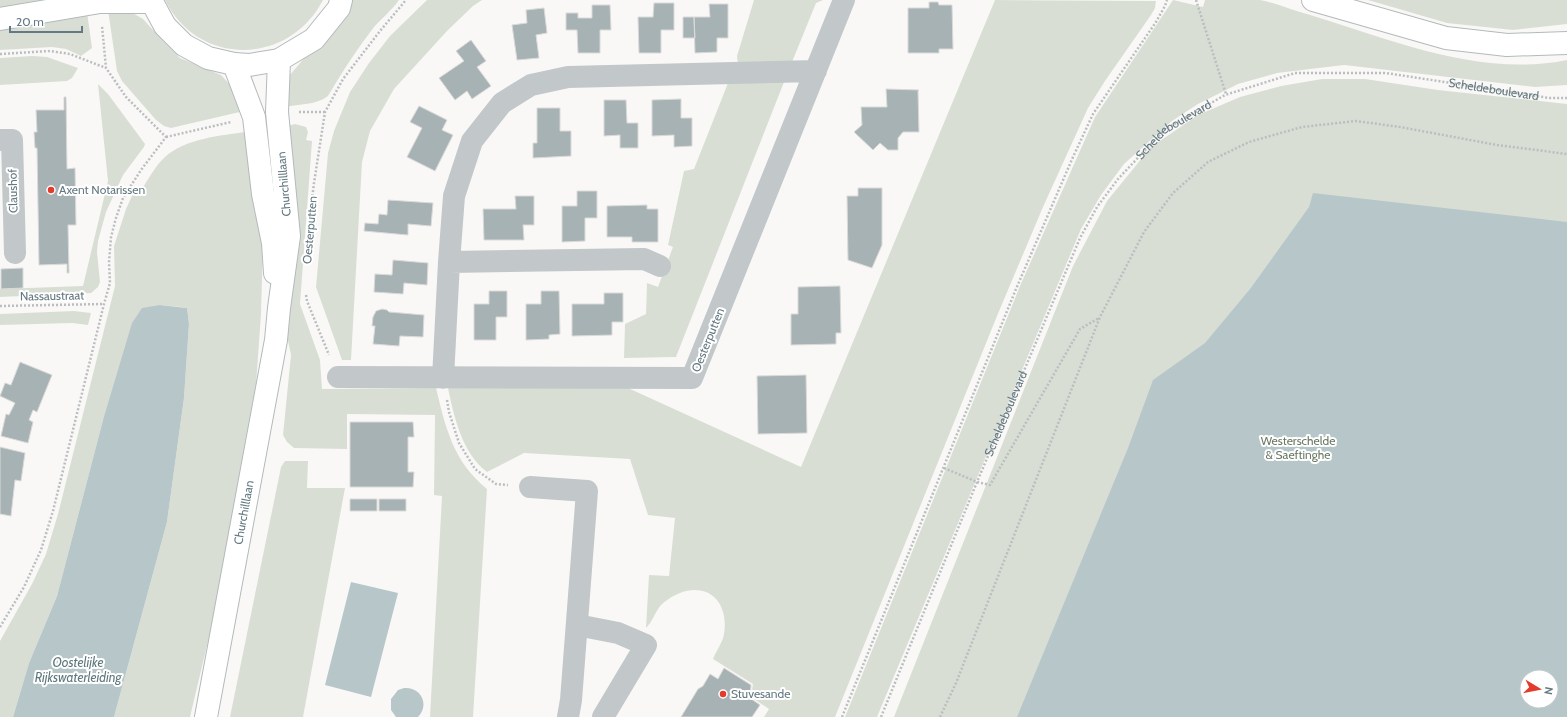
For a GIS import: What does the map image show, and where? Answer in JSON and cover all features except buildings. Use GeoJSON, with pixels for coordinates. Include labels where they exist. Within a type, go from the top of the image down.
{"type":"FeatureCollection","features":[{"type":"Feature","properties":{"kind":"main road"},"geometry":{"type":"LineString","coordinates":[[0,19],[100,2],[151,1],[165,26],[184,45],[208,58],[234,64],[249,65],[279,60],[314,39],[339,8],[341,0]]}},
{"type":"Feature","properties":{"kind":"main road"},"geometry":{"type":"LineString","coordinates":[[1313,0],[1446,38],[1506,45],[1567,43]]}},
{"type":"Feature","properties":{"kind":"main road","name":"Churchilllaan"},"geometry":{"type":"LineString","coordinates":[[206,717],[276,340],[289,236],[277,112],[279,60]]}},
{"type":"Feature","properties":{"kind":"main road","name":"Churchilllaan"},"geometry":{"type":"LineString","coordinates":[[234,64],[254,117],[263,194],[273,243],[279,308]]}},
{"type":"Feature","properties":{"kind":"street","name":"Oesterputten"},"geometry":{"type":"LineString","coordinates":[[338,377],[692,378],[844,0]]}},
{"type":"Feature","properties":{"kind":"street"},"geometry":{"type":"LineString","coordinates":[[443,378],[448,262],[454,196],[472,141],[502,103],[531,85],[568,77],[816,71]]}},
{"type":"Feature","properties":{"kind":"street","name":"Claushof"},"geometry":{"type":"LineString","coordinates":[[0,140],[12,140],[15,253]]}},
{"type":"Feature","properties":{"kind":"street"},"geometry":{"type":"LineString","coordinates":[[448,262],[644,259],[660,266]]}},
{"type":"Feature","properties":{"kind":"street"},"geometry":{"type":"LineString","coordinates":[[530,487],[587,491],[571,700],[568,717]]}},
{"type":"Feature","properties":{"kind":"street"},"geometry":{"type":"LineString","coordinates":[[577,626],[618,633],[646,645],[604,717]]}},
{"type":"Feature","properties":{"kind":"path","name":"Oesterputten"},"geometry":{"type":"LineString","coordinates":[[311,212],[325,112],[343,79],[406,0]]}},
{"type":"Feature","properties":{"kind":"path"},"geometry":{"type":"LineString","coordinates":[[842,717],[1016,289],[1093,114],[1156,22],[1166,6],[1167,0]]}},
{"type":"Feature","properties":{"kind":"path"},"geometry":{"type":"LineString","coordinates":[[1196,0],[1226,94]]}},
{"type":"Feature","properties":{"kind":"path"},"geometry":{"type":"LineString","coordinates":[[0,627],[24,587],[41,550],[53,511],[110,283],[109,262],[111,237],[116,218],[123,198],[141,170],[166,137],[126,98],[106,68],[100,2]]}},
{"type":"Feature","properties":{"kind":"path"},"geometry":{"type":"LineString","coordinates":[[0,54],[50,52],[70,54],[106,68]]}},
{"type":"Feature","properties":{"kind":"path","name":"Scheldeboulevard"},"geometry":{"type":"LineString","coordinates":[[881,717],[977,482],[1080,238],[1097,207],[1118,179],[1164,130],[1226,94],[1295,73],[1386,73],[1542,97],[1567,98]]}},
{"type":"Feature","properties":{"kind":"path"},"geometry":{"type":"LineString","coordinates":[[940,717],[956,682],[1100,317],[1144,232],[1173,193],[1208,162],[1249,142],[1302,127],[1356,121],[1400,127],[1497,145],[1567,154]]}},
{"type":"Feature","properties":{"kind":"path"},"geometry":{"type":"LineString","coordinates":[[306,294],[307,301],[338,377]]}},
{"type":"Feature","properties":{"kind":"path","name":"Nassaustraat"},"geometry":{"type":"LineString","coordinates":[[0,306],[104,304]]}},
{"type":"Feature","properties":{"kind":"path","name":"Scheldeboulevard"},"geometry":{"type":"LineString","coordinates":[[977,482],[990,485],[1080,329],[1100,317]]}},
{"type":"Feature","properties":{"kind":"path"},"geometry":{"type":"LineString","coordinates":[[443,378],[450,412],[459,442],[474,469],[496,484],[530,487]]}},
{"type":"Feature","properties":{"kind":"path"},"geometry":{"type":"LineString","coordinates":[[944,468],[977,482]]}},
{"type":"Feature","properties":{"kind":"green space"},"geometry":{"type":"Polygon","coordinates":[[[0,0],[69,0],[0,11],[0,0]]]}},
{"type":"Feature","properties":{"kind":"green space"},"geometry":{"type":"Polygon","coordinates":[[[165,0],[323,0],[308,22],[289,37],[267,47],[244,50],[221,47],[199,38],[180,22],[165,0]]]}},
{"type":"Feature","properties":{"kind":"green space"},"geometry":{"type":"Polygon","coordinates":[[[350,0],[399,0],[368,35],[328,96],[313,103],[285,107],[286,88],[290,75],[306,56],[321,45],[350,0]]]}},
{"type":"Feature","properties":{"kind":"green space"},"geometry":{"type":"Polygon","coordinates":[[[427,0],[482,0],[473,6],[447,31],[394,89],[370,131],[362,162],[351,360],[342,360],[316,287],[328,153],[334,131],[350,92],[369,63],[390,36],[427,0]]]}},
{"type":"Feature","properties":{"kind":"green space"},"geometry":{"type":"Polygon","coordinates":[[[754,0],[823,0],[816,3],[790,67],[738,64],[737,56],[754,0]]]}},
{"type":"Feature","properties":{"kind":"green space"},"geometry":{"type":"Polygon","coordinates":[[[995,0],[1156,1],[1155,8],[1151,15],[1088,108],[1043,207],[997,316],[835,717],[764,717],[769,709],[751,697],[753,684],[713,659],[724,634],[725,623],[720,605],[715,598],[708,593],[691,590],[678,594],[661,605],[646,628],[649,575],[669,576],[675,518],[648,515],[630,459],[524,453],[487,472],[478,464],[465,445],[456,422],[448,388],[628,388],[801,467],[995,0]]]}},
{"type":"Feature","properties":{"kind":"green space"},"geometry":{"type":"Polygon","coordinates":[[[1173,0],[1203,7],[1205,0],[1260,0],[1402,44],[1468,60],[1501,64],[1534,64],[1567,60],[1567,85],[1535,87],[1344,65],[1277,73],[1238,84],[1198,104],[1172,121],[1124,164],[1101,195],[1081,229],[877,717],[845,717],[1020,286],[1095,117],[1173,0]]]}},
{"type":"Feature","properties":{"kind":"green space"},"geometry":{"type":"Polygon","coordinates":[[[1368,0],[1567,0],[1567,24],[1513,30],[1447,23],[1368,0]]]}},
{"type":"Feature","properties":{"kind":"green space"},"geometry":{"type":"Polygon","coordinates":[[[124,8],[143,19],[180,58],[221,75],[236,91],[244,111],[171,128],[164,126],[156,120],[122,81],[117,71],[108,10],[124,8]]]}},
{"type":"Feature","properties":{"kind":"green space"},"geometry":{"type":"Polygon","coordinates":[[[87,12],[92,48],[81,56],[66,49],[52,47],[0,50],[0,25],[87,12]]]}},
{"type":"Feature","properties":{"kind":"green space"},"geometry":{"type":"Polygon","coordinates":[[[32,56],[47,57],[78,68],[72,78],[67,81],[0,85],[0,58],[32,56]]]}},
{"type":"Feature","properties":{"kind":"green space"},"geometry":{"type":"Polygon","coordinates":[[[786,77],[676,357],[624,358],[625,324],[646,314],[647,283],[658,287],[673,247],[668,245],[684,171],[694,169],[730,78],[786,77]]]}},
{"type":"Feature","properties":{"kind":"green space","name":"Westerschelde & Saeftinghe"},"geometry":{"type":"Polygon","coordinates":[[[1322,79],[1365,79],[1438,90],[1567,104],[1567,717],[894,717],[1073,266],[1107,201],[1151,147],[1198,115],[1240,97],[1281,86],[1322,79]]]}},
{"type":"Feature","properties":{"kind":"green space"},"geometry":{"type":"Polygon","coordinates":[[[98,84],[108,94],[145,144],[123,175],[106,212],[98,241],[97,252],[100,282],[98,287],[91,293],[0,297],[0,289],[83,286],[108,181],[98,84]]]}},
{"type":"Feature","properties":{"kind":"green space"},"geometry":{"type":"Polygon","coordinates":[[[295,124],[306,127],[308,132],[306,140],[312,141],[300,304],[320,360],[322,389],[436,388],[443,417],[452,443],[466,467],[487,489],[473,717],[430,717],[442,496],[434,495],[435,415],[347,414],[347,449],[294,448],[287,442],[283,435],[291,355],[287,336],[288,126],[295,124]]]}},
{"type":"Feature","properties":{"kind":"green space"},"geometry":{"type":"Polygon","coordinates":[[[246,132],[263,242],[261,314],[256,385],[238,505],[190,717],[114,717],[167,522],[184,398],[189,324],[187,308],[160,305],[103,420],[57,596],[29,663],[13,717],[0,717],[0,641],[32,584],[46,554],[58,514],[115,286],[114,246],[126,209],[136,187],[142,189],[159,164],[173,151],[182,146],[204,139],[246,132]]]}},
{"type":"Feature","properties":{"kind":"green space"},"geometry":{"type":"Polygon","coordinates":[[[74,311],[91,313],[88,325],[72,323],[0,325],[0,314],[74,311]]]}},
{"type":"Feature","properties":{"kind":"green space"},"geometry":{"type":"Polygon","coordinates":[[[285,461],[308,461],[307,488],[345,488],[303,717],[230,717],[281,467],[285,461]]]}},
{"type":"Feature","properties":{"kind":"water","name":"Westerschelde & Saeftinghe"},"geometry":{"type":"Polygon","coordinates":[[[1313,193],[1567,222],[1567,717],[1017,717],[1128,448],[1153,380],[1205,343],[1250,289],[1309,207],[1313,193]]]}},
{"type":"Feature","properties":{"kind":"water","name":"Oostelijke Rijkswaterleiding"},"geometry":{"type":"Polygon","coordinates":[[[160,305],[187,308],[189,324],[184,398],[167,522],[114,717],[13,717],[29,663],[57,596],[103,420],[132,323],[142,308],[160,305]]]}},
{"type":"Feature","properties":{"kind":"water"},"geometry":{"type":"Polygon","coordinates":[[[351,582],[398,593],[371,697],[325,685],[351,582]]]}},
{"type":"Feature","properties":{"kind":"water"},"geometry":{"type":"Polygon","coordinates":[[[404,688],[415,690],[422,697],[422,712],[418,717],[396,717],[391,710],[391,699],[398,690],[404,688]]]}},
{"type":"Feature","properties":{"kind":"place","name":"Axent Notarissen"},"geometry":{"type":"Point","coordinates":[51,190]}},
{"type":"Feature","properties":{"kind":"place","name":"Stuvesande"},"geometry":{"type":"Point","coordinates":[723,694]}}]}
